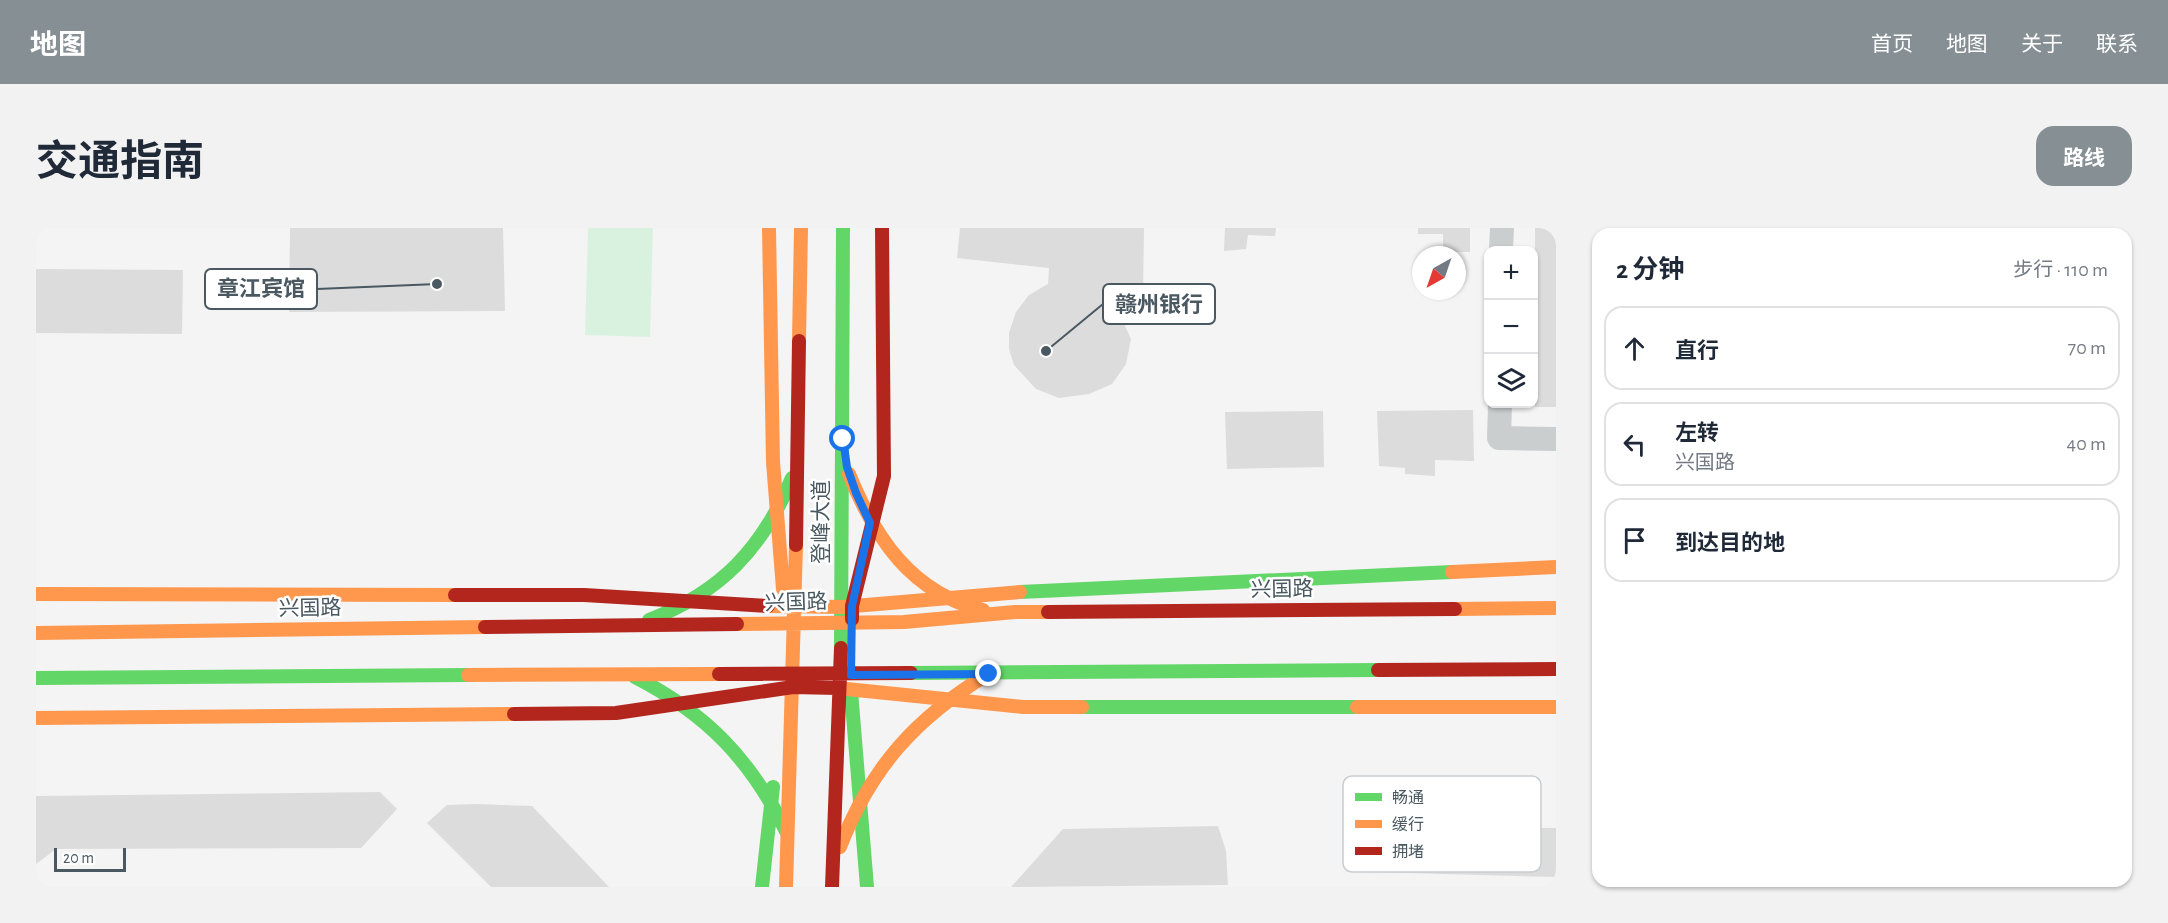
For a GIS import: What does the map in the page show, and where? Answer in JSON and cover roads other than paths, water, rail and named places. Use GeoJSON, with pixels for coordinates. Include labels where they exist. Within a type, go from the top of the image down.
{"type":"FeatureCollection","features":[{"type":"Feature","properties":{"kind":"main road"},"geometry":{"type":"LineString","coordinates":[[769,228],[773,462],[789,607]]}},
{"type":"Feature","properties":{"kind":"main road","name":"登峰大道"},"geometry":{"type":"LineString","coordinates":[[788,681],[789,607],[798,455],[801,228]]}},
{"type":"Feature","properties":{"kind":"main road","name":"登峰大道"},"geometry":{"type":"LineString","coordinates":[[843,228],[843,439],[847,607]]}},
{"type":"Feature","properties":{"kind":"main road"},"geometry":{"type":"LineString","coordinates":[[832,881],[847,607],[884,476],[882,228]]}},
{"type":"Feature","properties":{"kind":"main road"},"geometry":{"type":"LineString","coordinates":[[843,439],[853,484],[870,523],[901,563],[922,582],[972,609],[1015,612]]}},
{"type":"Feature","properties":{"kind":"main road"},"geometry":{"type":"LineString","coordinates":[[633,625],[658,617],[690,602],[726,577],[745,558],[777,512],[792,477],[798,455]]}},
{"type":"Feature","properties":{"kind":"main road"},"geometry":{"type":"LineString","coordinates":[[36,594],[584,595],[789,607],[847,607],[1015,592],[1556,567]]}},
{"type":"Feature","properties":{"kind":"main road","name":"兴国路"},"geometry":{"type":"LineString","coordinates":[[36,633],[904,622],[1015,612],[1556,608]]}},
{"type":"Feature","properties":{"kind":"main road"},"geometry":{"type":"LineString","coordinates":[[36,678],[631,675],[844,682],[989,674],[1556,669]]}},
{"type":"Feature","properties":{"kind":"main road"},"geometry":{"type":"LineString","coordinates":[[832,881],[841,844],[859,802],[873,778],[902,740],[949,698],[989,674]]}},
{"type":"Feature","properties":{"kind":"main road"},"geometry":{"type":"LineString","coordinates":[[631,675],[681,702],[729,742],[748,765],[771,801],[788,834]]}},
{"type":"Feature","properties":{"kind":"main road"},"geometry":{"type":"LineString","coordinates":[[36,718],[616,713],[788,681]]}},
{"type":"Feature","properties":{"kind":"main road"},"geometry":{"type":"LineString","coordinates":[[762,887],[771,801],[788,681]]}},
{"type":"Feature","properties":{"kind":"main road"},"geometry":{"type":"LineString","coordinates":[[786,887],[788,681]]}},
{"type":"Feature","properties":{"kind":"main road"},"geometry":{"type":"LineString","coordinates":[[844,682],[1023,707],[1556,707]]}},
{"type":"Feature","properties":{"kind":"main road"},"geometry":{"type":"LineString","coordinates":[[844,682],[867,887]]}},
{"type":"Feature","properties":{"kind":"street"},"geometry":{"type":"LineString","coordinates":[[1501,246],[1502,228]]}},
{"type":"Feature","properties":{"kind":"street"},"geometry":{"type":"LineString","coordinates":[[1500,408],[1499,438],[1556,440]]}},
{"type":"Feature","properties":{"kind":"place","name":"章江宾馆"},"geometry":{"type":"Point","coordinates":[437,284]}},
{"type":"Feature","properties":{"kind":"place","name":"赣州银行"},"geometry":{"type":"Point","coordinates":[1046,351]}}]}
